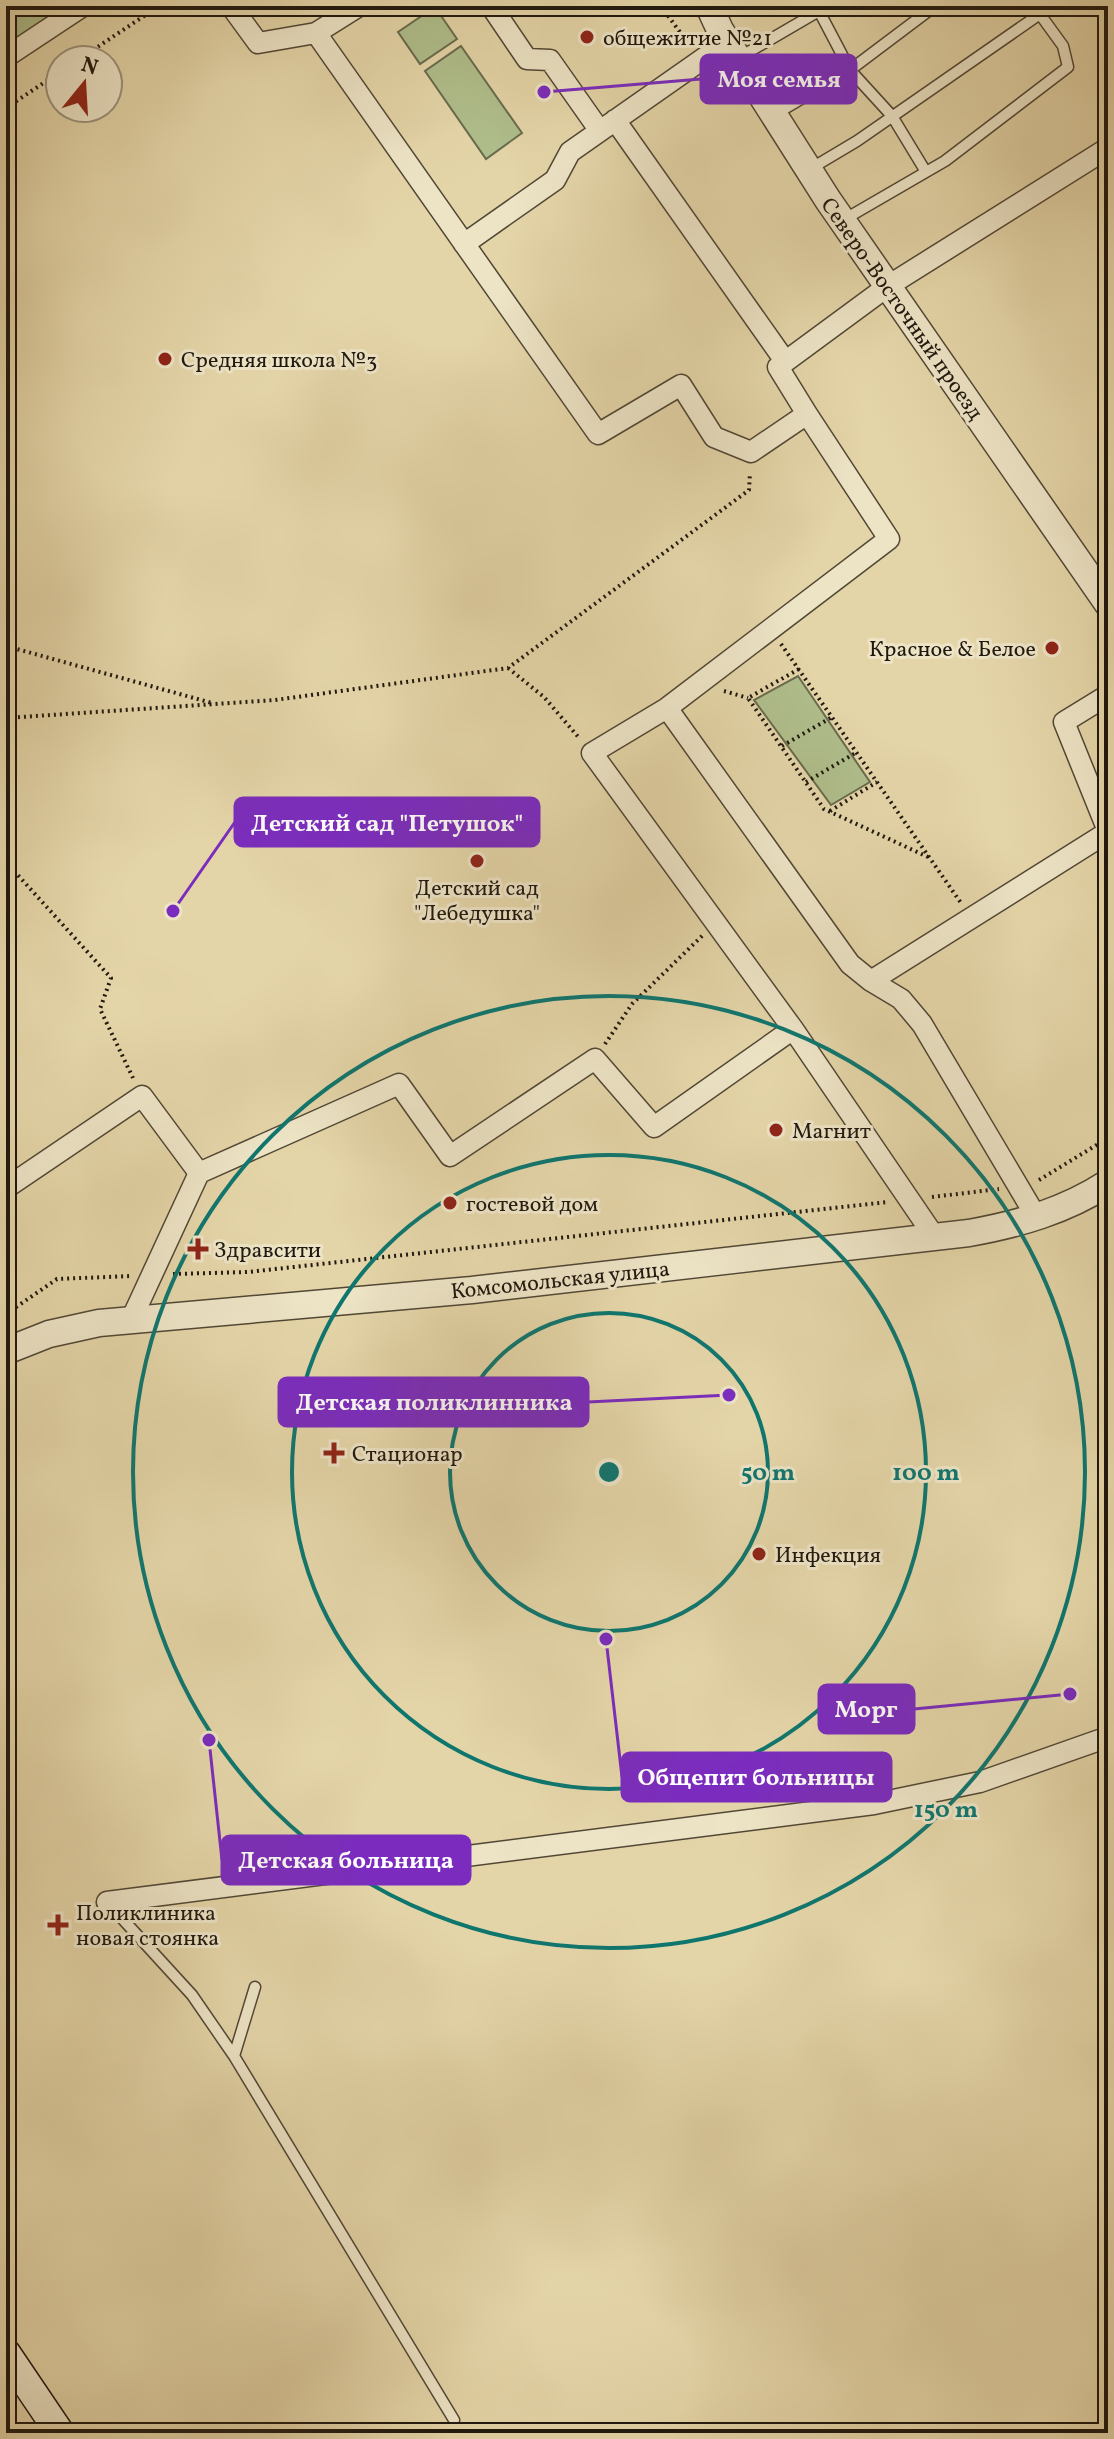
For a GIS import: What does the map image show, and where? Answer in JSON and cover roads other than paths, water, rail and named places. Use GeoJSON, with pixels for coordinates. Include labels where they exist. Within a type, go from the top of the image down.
{"type":"FeatureCollection","features":[{"type":"Feature","properties":{"kind":"main road"},"geometry":{"type":"LineString","coordinates":[[6,2353],[60,2433]]}},
{"type":"Feature","properties":{"kind":"street"},"geometry":{"type":"LineString","coordinates":[[231,6],[258,43],[316,33],[359,6]]}},
{"type":"Feature","properties":{"kind":"street"},"geometry":{"type":"LineString","coordinates":[[491,6],[527,59],[550,60],[607,126],[785,361]]}},
{"type":"Feature","properties":{"kind":"street","name":"Северо-Восточный проезд"},"geometry":{"type":"LineString","coordinates":[[709,6],[732,50],[842,221],[1108,604]]}},
{"type":"Feature","properties":{"kind":"street"},"geometry":{"type":"LineString","coordinates":[[6,57],[93,7]]}},
{"type":"Feature","properties":{"kind":"street"},"geometry":{"type":"LineString","coordinates":[[316,33],[598,434],[681,385],[714,437],[751,452],[807,414]]}},
{"type":"Feature","properties":{"kind":"street"},"geometry":{"type":"LineString","coordinates":[[464,244],[555,180],[570,152],[700,60],[732,50]]}},
{"type":"Feature","properties":{"kind":"street"},"geometry":{"type":"LineString","coordinates":[[934,1236],[793,1029],[592,753],[667,708],[889,539],[778,367],[888,286],[1108,148]]}},
{"type":"Feature","properties":{"kind":"street"},"geometry":{"type":"LineString","coordinates":[[871,981],[1108,832],[1064,722],[1108,695]]}},
{"type":"Feature","properties":{"kind":"street"},"geometry":{"type":"LineString","coordinates":[[667,708],[850,964],[901,999],[922,1024],[1037,1218]]}},
{"type":"Feature","properties":{"kind":"street"},"geometry":{"type":"LineString","coordinates":[[131,1320],[199,1173],[399,1084],[450,1156],[595,1059],[654,1127],[793,1029]]}},
{"type":"Feature","properties":{"kind":"street"},"geometry":{"type":"LineString","coordinates":[[6,1188],[142,1096],[199,1173]]}},
{"type":"Feature","properties":{"kind":"street","name":"Комсомольская улица"},"geometry":{"type":"LineString","coordinates":[[6,1351],[49,1334],[99,1323],[472,1290],[1002,1227],[1064,1208],[1108,1183]]}},
{"type":"Feature","properties":{"kind":"street"},"geometry":{"type":"LineString","coordinates":[[107,1902],[874,1804],[980,1782],[1108,1737]]}},
{"type":"Feature","properties":{"kind":"lane"},"geometry":{"type":"LineString","coordinates":[[774,115],[850,70],[935,6]]}},
{"type":"Feature","properties":{"kind":"lane"},"geometry":{"type":"LineString","coordinates":[[732,50],[820,8],[850,70],[892,116],[926,172]]}},
{"type":"Feature","properties":{"kind":"lane"},"geometry":{"type":"LineString","coordinates":[[809,170],[892,116],[1037,10],[1063,46],[1068,67],[945,161],[842,221]]}},
{"type":"Feature","properties":{"kind":"lane"},"geometry":{"type":"LineString","coordinates":[[107,1902],[192,1995],[234,2056],[454,2420]]}},
{"type":"Feature","properties":{"kind":"lane"},"geometry":{"type":"LineString","coordinates":[[234,2056],[255,1987]]}},
{"type":"Feature","properties":{"kind":"place","name":"общежитие №21"},"geometry":{"type":"Point","coordinates":[587,37]}},
{"type":"Feature","properties":{"kind":"place","name":"Моя семья"},"geometry":{"type":"Point","coordinates":[544,92]}},
{"type":"Feature","properties":{"kind":"place","name":"Средняя школа №3"},"geometry":{"type":"Point","coordinates":[165,359]}},
{"type":"Feature","properties":{"kind":"place","name":"Красное & Белое"},"geometry":{"type":"Point","coordinates":[1052,648]}},
{"type":"Feature","properties":{"kind":"place","name":"Детский сад \"Лебедушка\""},"geometry":{"type":"Point","coordinates":[477,861]}},
{"type":"Feature","properties":{"kind":"place","name":"Детский сад \"Петушок\""},"geometry":{"type":"Point","coordinates":[173,911]}},
{"type":"Feature","properties":{"kind":"place","name":"Магнит"},"geometry":{"type":"Point","coordinates":[776,1130]}},
{"type":"Feature","properties":{"kind":"place","name":"гостевой дом"},"geometry":{"type":"Point","coordinates":[450,1203]}},
{"type":"Feature","properties":{"kind":"place","name":"Здравсити"},"geometry":{"type":"Point","coordinates":[198,1249]}},
{"type":"Feature","properties":{"kind":"place","name":"Детская поликлинника"},"geometry":{"type":"Point","coordinates":[729,1395]}},
{"type":"Feature","properties":{"kind":"place","name":"Стационар"},"geometry":{"type":"Point","coordinates":[334,1453]}},
{"type":"Feature","properties":{"kind":"place","name":"Инфекция"},"geometry":{"type":"Point","coordinates":[759,1554]}},
{"type":"Feature","properties":{"kind":"place","name":"Общепит больницы"},"geometry":{"type":"Point","coordinates":[606,1639]}},
{"type":"Feature","properties":{"kind":"place","name":"Морг"},"geometry":{"type":"Point","coordinates":[1070,1694]}},
{"type":"Feature","properties":{"kind":"place","name":"Детская больница"},"geometry":{"type":"Point","coordinates":[209,1740]}},
{"type":"Feature","properties":{"kind":"place","name":"Поликлиника новая стоянка"},"geometry":{"type":"Point","coordinates":[58,1925]}}]}
